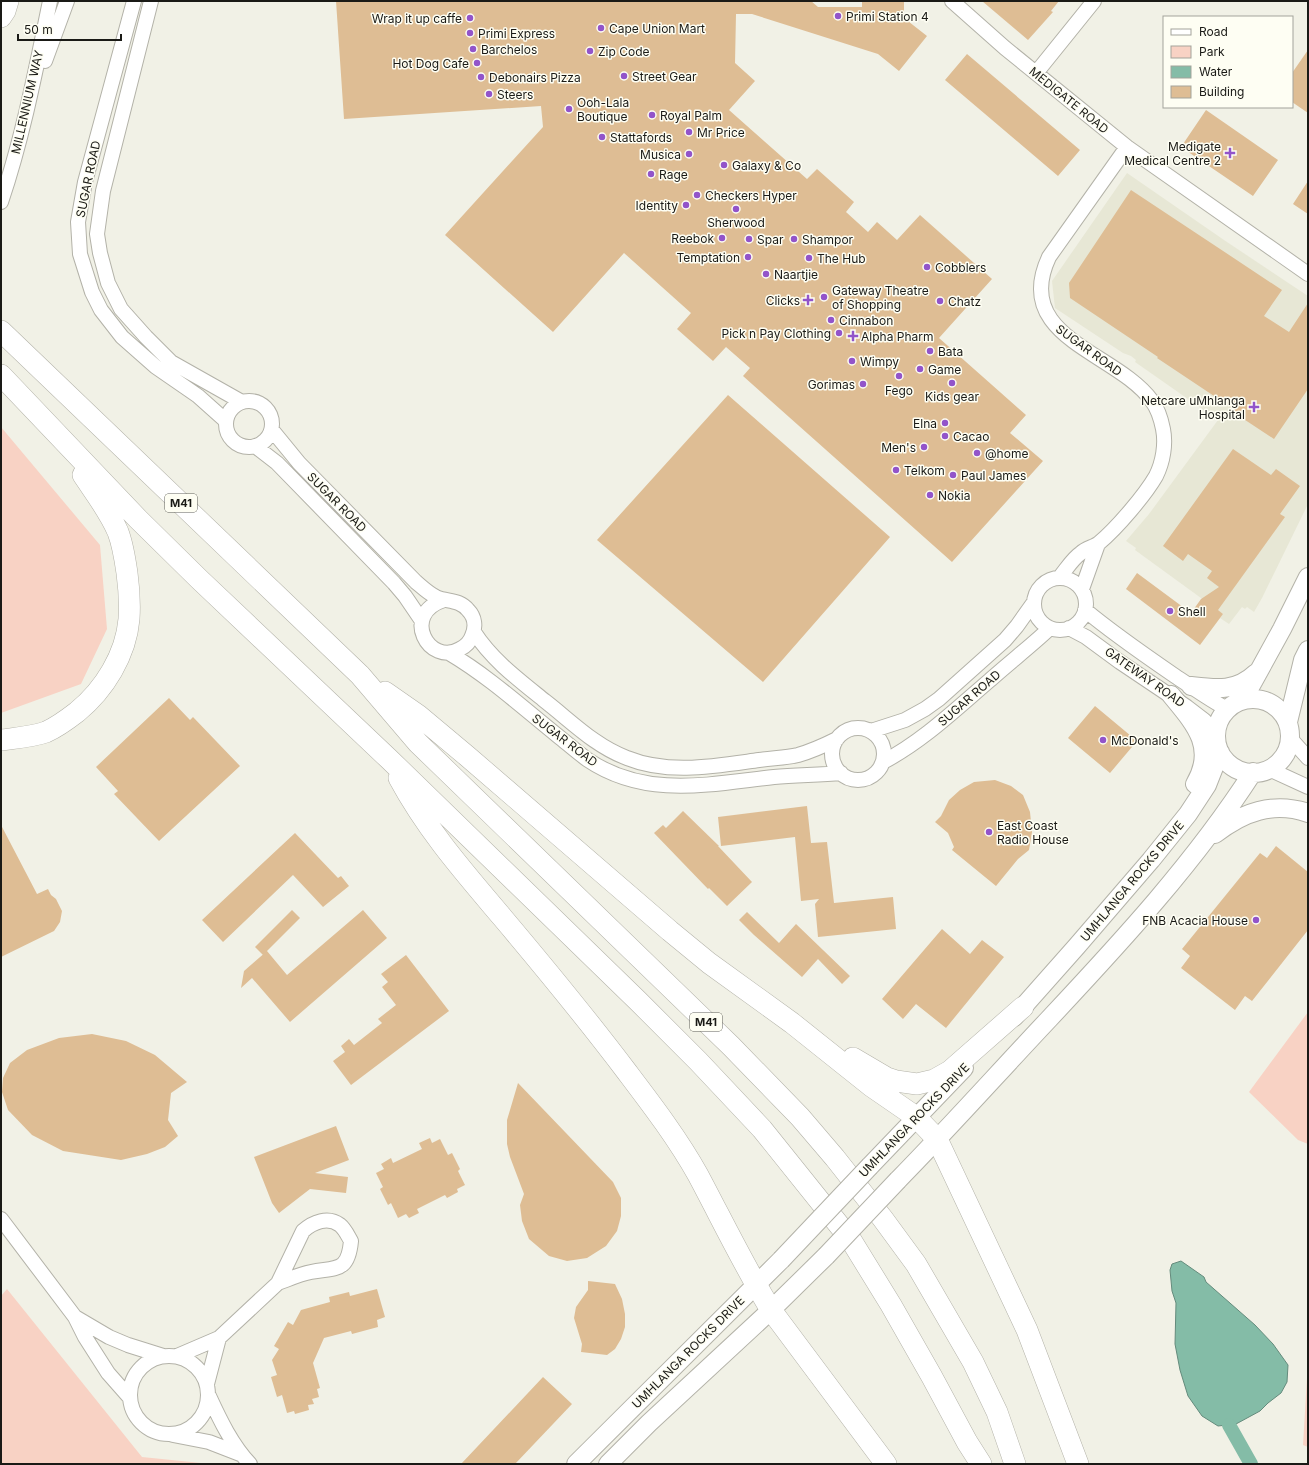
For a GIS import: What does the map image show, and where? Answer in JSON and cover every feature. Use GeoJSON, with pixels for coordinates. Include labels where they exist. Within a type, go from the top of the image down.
{"type":"FeatureCollection","features":[{"type":"Feature","properties":{"kind":"highway"},"geometry":{"type":"LineString","coordinates":[[1,17],[5,12],[8,1]]}},
{"type":"Feature","properties":{"kind":"highway","name":"M41"},"geometry":{"type":"LineString","coordinates":[[1,331],[360,675],[418,743],[731,1046],[800,1117],[835,1158],[916,1264],[973,1362],[997,1412],[1015,1464]]}},
{"type":"Feature","properties":{"kind":"highway","name":"M41"},"geometry":{"type":"LineString","coordinates":[[1,375],[138,519],[199,579],[389,759],[698,1061],[762,1129],[851,1240],[891,1305],[967,1442],[982,1464]]}},
{"type":"Feature","properties":{"kind":"highway"},"geometry":{"type":"LineString","coordinates":[[1,740],[20,738],[46,731],[67,720],[82,708],[98,692],[111,671],[122,650],[129,620],[129,589],[124,554],[118,532],[106,509],[55,432]]}},
{"type":"Feature","properties":{"kind":"highway"},"geometry":{"type":"LineString","coordinates":[[360,675],[418,715],[709,963],[792,1023],[871,1086],[916,1117],[937,1139],[1027,1330],[1078,1464]]}},
{"type":"Feature","properties":{"kind":"highway"},"geometry":{"type":"LineString","coordinates":[[389,759],[413,804],[444,847],[531,952],[627,1072],[672,1133],[697,1174],[755,1285],[771,1310],[886,1464]]}},
{"type":"Feature","properties":{"kind":"highway"},"geometry":{"type":"LineString","coordinates":[[792,1023],[887,1078],[903,1083],[917,1084],[934,1080],[950,1071],[1023,1007]]}},
{"type":"Feature","properties":{"kind":"highway"},"geometry":{"type":"LineString","coordinates":[[997,1412],[1012,1434],[1028,1464]]}},
{"type":"Feature","properties":{"kind":"highway"},"geometry":{"type":"LineString","coordinates":[[967,1442],[975,1464]]}},
{"type":"Feature","properties":{"kind":"main road"},"geometry":{"type":"LineString","coordinates":[[1308,577],[1282,629],[1259,670],[1235,705],[1220,720],[1216,733],[1217,742],[1220,752],[1233,767],[1244,771],[1261,770],[1279,762],[1285,754],[1303,660],[1308,650]]}},
{"type":"Feature","properties":{"kind":"main road"},"geometry":{"type":"LineString","coordinates":[[1191,686],[1212,688],[1233,686],[1245,682],[1259,670]]}},
{"type":"Feature","properties":{"kind":"main road"},"geometry":{"type":"LineString","coordinates":[[1151,860],[1156,846],[1199,777],[1205,753],[1199,732],[1187,714],[1170,695]]}},
{"type":"Feature","properties":{"kind":"main road"},"geometry":{"type":"LineString","coordinates":[[1235,705],[1254,699],[1268,702],[1280,710],[1289,730]]}},
{"type":"Feature","properties":{"kind":"main road","name":"UMHLANGA ROCKS DRIVE"},"geometry":{"type":"LineString","coordinates":[[576,1464],[781,1260],[916,1117],[1023,1007],[1151,860],[1196,803],[1207,785],[1220,752]]}},
{"type":"Feature","properties":{"kind":"main road","name":"UMHLANGA ROCKS DRIVE"},"geometry":{"type":"LineString","coordinates":[[608,1464],[771,1310],[826,1256],[919,1159],[1158,899],[1261,770]]}},
{"type":"Feature","properties":{"kind":"main road"},"geometry":{"type":"LineString","coordinates":[[1202,844],[1231,823],[1264,809],[1281,807],[1308,813]]}},
{"type":"Feature","properties":{"kind":"street","name":"MILLENNIUM WAY"},"geometry":{"type":"LineString","coordinates":[[1,202],[20,141],[30,100],[50,1]]}},
{"type":"Feature","properties":{"kind":"street"},"geometry":{"type":"LineString","coordinates":[[30,100],[66,1]]}},
{"type":"Feature","properties":{"kind":"street","name":"SUGAR ROAD"},"geometry":{"type":"LineString","coordinates":[[134,1],[85,182],[78,222],[80,254],[92,292],[101,310],[122,338],[156,367],[198,396],[226,421]]}},
{"type":"Feature","properties":{"kind":"street","name":"SUGAR ROAD"},"geometry":{"type":"LineString","coordinates":[[151,1],[103,191],[97,234],[100,253],[108,283],[121,309],[146,338],[171,362],[242,402]]}},
{"type":"Feature","properties":{"kind":"street","name":"MEDIGATE ROAD"},"geometry":{"type":"LineString","coordinates":[[952,1],[1005,48],[1126,147],[1308,274]]}},
{"type":"Feature","properties":{"kind":"street"},"geometry":{"type":"LineString","coordinates":[[1036,73],[1094,1]]}},
{"type":"Feature","properties":{"kind":"street","name":"SUGAR ROAD"},"geometry":{"type":"LineString","coordinates":[[1059,578],[1081,552],[1098,544],[1133,507],[1155,476],[1163,454],[1164,432],[1156,407],[1145,393],[1130,379],[1058,329],[1046,313],[1042,297],[1041,286],[1044,268],[1052,252],[1126,147]]}},
{"type":"Feature","properties":{"kind":"street"},"geometry":{"type":"LineString","coordinates":[[253,401],[262,404],[269,412],[272,421],[272,430],[265,440],[255,446],[245,446],[236,443],[230,436],[226,421],[232,409],[242,402],[253,401]]}},
{"type":"Feature","properties":{"kind":"street","name":"SUGAR ROAD"},"geometry":{"type":"LineString","coordinates":[[272,430],[299,463],[416,582],[429,593],[444,600]]}},
{"type":"Feature","properties":{"kind":"street","name":"SUGAR ROAD"},"geometry":{"type":"LineString","coordinates":[[255,446],[277,463],[394,583],[422,621]]}},
{"type":"Feature","properties":{"kind":"street","name":"SUGAR ROAD"},"geometry":{"type":"LineString","coordinates":[[1082,589],[1098,544]]}},
{"type":"Feature","properties":{"kind":"street"},"geometry":{"type":"LineString","coordinates":[[1059,578],[1069,580],[1082,589],[1086,599],[1085,610],[1081,619],[1069,628],[1059,630],[1050,628],[1040,620],[1034,608],[1034,602],[1038,590],[1042,585],[1053,579],[1059,578]]}},
{"type":"Feature","properties":{"kind":"street"},"geometry":{"type":"LineString","coordinates":[[452,600],[459,602],[468,608],[473,618],[474,632],[465,646],[458,650],[442,652],[428,644],[424,637],[422,621],[424,613],[436,602],[452,600]]}},
{"type":"Feature","properties":{"kind":"street","name":"SUGAR ROAD"},"geometry":{"type":"LineString","coordinates":[[871,731],[905,720],[939,699],[1005,640],[1034,602]]}},
{"type":"Feature","properties":{"kind":"street","name":"GATEWAY ROAD"},"geometry":{"type":"LineString","coordinates":[[1085,610],[1129,645],[1205,697],[1235,705]]}},
{"type":"Feature","properties":{"kind":"street","name":"SUGAR ROAD"},"geometry":{"type":"LineString","coordinates":[[883,762],[943,721],[1016,657],[1029,648],[1050,628]]}},
{"type":"Feature","properties":{"kind":"street","name":"GATEWAY ROAD"},"geometry":{"type":"LineString","coordinates":[[1069,628],[1086,637],[1120,662],[1170,695],[1204,720],[1216,733]]}},
{"type":"Feature","properties":{"kind":"street","name":"SUGAR ROAD"},"geometry":{"type":"LineString","coordinates":[[474,632],[481,643],[495,659],[590,738],[613,752],[641,763],[670,768],[734,763],[797,755],[816,749],[837,738]]}},
{"type":"Feature","properties":{"kind":"street","name":"SUGAR ROAD"},"geometry":{"type":"LineString","coordinates":[[449,652],[474,668],[588,760],[611,773],[629,780],[658,785],[696,786],[775,777],[841,773]]}},
{"type":"Feature","properties":{"kind":"street"},"geometry":{"type":"LineString","coordinates":[[854,728],[871,731],[878,737],[882,744],[884,753],[883,762],[876,772],[864,779],[850,778],[841,773],[837,768],[833,756],[833,750],[837,738],[843,733],[854,728]]}},
{"type":"Feature","properties":{"kind":"street"},"geometry":{"type":"LineString","coordinates":[[1289,730],[1308,758]]}},
{"type":"Feature","properties":{"kind":"street"},"geometry":{"type":"LineString","coordinates":[[1261,770],[1308,787]]}},
{"type":"Feature","properties":{"kind":"street"},"geometry":{"type":"LineString","coordinates":[[1,1219],[75,1317],[85,1337],[108,1373],[130,1398],[135,1414],[142,1424],[153,1431],[209,1442],[245,1459]]}},
{"type":"Feature","properties":{"kind":"street"},"geometry":{"type":"LineString","coordinates":[[130,1398],[132,1382],[141,1367],[155,1358],[163,1356],[177,1356],[219,1338],[278,1283],[303,1231],[308,1226],[320,1221],[329,1221],[341,1226],[351,1241],[348,1259],[343,1264],[336,1268],[304,1273],[278,1283]]}},
{"type":"Feature","properties":{"kind":"street"},"geometry":{"type":"LineString","coordinates":[[75,1317],[110,1337],[128,1345],[163,1356]]}},
{"type":"Feature","properties":{"kind":"street"},"geometry":{"type":"LineString","coordinates":[[169,1434],[178,1433],[194,1426],[204,1413],[219,1338]]}},
{"type":"Feature","properties":{"kind":"street"},"geometry":{"type":"LineString","coordinates":[[177,1356],[193,1363],[204,1376],[219,1417],[245,1459]]}},
{"type":"Feature","properties":{"kind":"shaded area","name":"Netcare uMhlanga Hospital"},"geometry":{"type":"Polygon","coordinates":[[[1127,173],[1308,296],[1308,504],[1254,612],[1247,607],[1245,609],[1242,607],[1229,624],[1220,618],[1223,614],[1135,550],[1136,548],[1126,541],[1149,514],[1218,420],[1135,362],[1136,360],[1131,356],[1123,353],[1055,308],[1052,281],[1127,173]]]}},
{"type":"Feature","properties":{"kind":"green space"},"geometry":{"type":"Polygon","coordinates":[[[1,427],[100,545],[107,629],[81,684],[1,713],[1,427]]]}},
{"type":"Feature","properties":{"kind":"green space"},"geometry":{"type":"Polygon","coordinates":[[[1308,1012],[1308,1144],[1298,1140],[1249,1092],[1308,1012]]]}},
{"type":"Feature","properties":{"kind":"green space"},"geometry":{"type":"Polygon","coordinates":[[[7,1289],[142,1457],[202,1464],[1,1464],[1,1296],[7,1289]]]}},
{"type":"Feature","properties":{"kind":"green space"},"geometry":{"type":"Polygon","coordinates":[[[1308,1361],[1308,1447],[1303,1445],[1308,1361]]]}},
{"type":"Feature","properties":{"kind":"water"},"geometry":{"type":"Polygon","coordinates":[[[1181,1261],[1204,1277],[1206,1282],[1255,1325],[1273,1344],[1288,1365],[1287,1382],[1281,1393],[1260,1411],[1236,1424],[1218,1426],[1202,1416],[1188,1396],[1180,1370],[1175,1344],[1176,1303],[1172,1291],[1170,1270],[1172,1264],[1181,1261]]]}},
{"type":"Feature","properties":{"kind":"building","name":"Gateway Theatre of Shopping"},"geometry":{"type":"Polygon","coordinates":[[[336,1],[811,1],[818,7],[862,7],[862,1],[904,1],[904,18],[927,36],[899,71],[878,54],[752,14],[736,14],[735,63],[755,81],[729,110],[807,179],[817,169],[854,202],[846,212],[868,232],[877,222],[897,240],[920,215],[992,279],[939,338],[1026,415],[1010,433],[1043,461],[952,562],[743,376],[750,368],[726,347],[713,361],[677,329],[691,313],[624,253],[553,332],[445,235],[543,127],[541,106],[344,119],[336,1]]]}},
{"type":"Feature","properties":{"kind":"building"},"geometry":{"type":"Polygon","coordinates":[[[982,1],[1059,1],[1051,11],[1053,12],[1028,40],[982,1]]]}},
{"type":"Feature","properties":{"kind":"building"},"geometry":{"type":"Polygon","coordinates":[[[1308,50],[1308,113],[1293,103],[1293,72],[1308,50]]]}},
{"type":"Feature","properties":{"kind":"building"},"geometry":{"type":"Polygon","coordinates":[[[967,54],[1080,150],[1058,176],[945,80],[967,54]]]}},
{"type":"Feature","properties":{"kind":"building","name":"Medigate Medical Centre 2"},"geometry":{"type":"Polygon","coordinates":[[[1206,110],[1278,160],[1253,196],[1181,147],[1206,110]]]}},
{"type":"Feature","properties":{"kind":"building"},"geometry":{"type":"Polygon","coordinates":[[[1308,181],[1308,214],[1293,204],[1308,181]]]}},
{"type":"Feature","properties":{"kind":"building"},"geometry":{"type":"Polygon","coordinates":[[[1131,190],[1282,290],[1264,316],[1289,332],[1308,303],[1308,389],[1274,439],[1233,412],[1235,410],[1070,298],[1069,283],[1131,190]]]}},
{"type":"Feature","properties":{"kind":"building"},"geometry":{"type":"Polygon","coordinates":[[[728,395],[890,537],[763,682],[597,540],[728,395]]]}},
{"type":"Feature","properties":{"kind":"building"},"geometry":{"type":"Polygon","coordinates":[[[1233,449],[1271,475],[1276,469],[1300,486],[1280,514],[1285,517],[1218,610],[1223,614],[1200,645],[1126,589],[1137,573],[1191,613],[1201,599],[1219,587],[1207,578],[1212,571],[1188,554],[1183,561],[1163,546],[1233,449]]]}},
{"type":"Feature","properties":{"kind":"building"},"geometry":{"type":"Polygon","coordinates":[[[169,698],[190,720],[193,717],[240,766],[159,841],[114,794],[118,791],[96,767],[169,698]]]}},
{"type":"Feature","properties":{"kind":"building","name":"McDonald's"},"geometry":{"type":"Polygon","coordinates":[[[1095,706],[1137,741],[1110,773],[1068,738],[1095,706]]]}},
{"type":"Feature","properties":{"kind":"building","name":"East Coast Radio House"},"geometry":{"type":"Polygon","coordinates":[[[995,780],[1011,786],[1023,795],[1030,812],[1032,832],[1029,850],[1018,859],[996,886],[952,850],[954,847],[948,833],[935,822],[941,816],[949,800],[960,790],[974,782],[995,780]]]}},
{"type":"Feature","properties":{"kind":"building"},"geometry":{"type":"Polygon","coordinates":[[[807,806],[811,843],[827,842],[834,903],[893,897],[896,929],[818,937],[815,904],[819,899],[801,901],[795,837],[721,846],[718,817],[807,806]]]}},
{"type":"Feature","properties":{"kind":"building"},"geometry":{"type":"Polygon","coordinates":[[[683,811],[719,846],[752,882],[727,906],[709,888],[708,889],[654,833],[663,825],[666,828],[683,811]]]}},
{"type":"Feature","properties":{"kind":"building"},"geometry":{"type":"Polygon","coordinates":[[[1,825],[37,894],[48,889],[51,895],[56,899],[62,911],[60,922],[54,931],[1,957],[1,825]]]}},
{"type":"Feature","properties":{"kind":"building"},"geometry":{"type":"Polygon","coordinates":[[[295,833],[338,878],[341,876],[349,886],[323,907],[293,875],[223,942],[202,920],[295,833]]]}},
{"type":"Feature","properties":{"kind":"building","name":"FNB Acacia House"},"geometry":{"type":"Polygon","coordinates":[[[1276,846],[1308,872],[1308,930],[1252,1001],[1245,996],[1235,1010],[1181,968],[1190,956],[1182,949],[1260,853],[1267,858],[1276,846]]]}},
{"type":"Feature","properties":{"kind":"building"},"geometry":{"type":"Polygon","coordinates":[[[292,910],[300,918],[263,955],[255,947],[292,910]]]}},
{"type":"Feature","properties":{"kind":"building"},"geometry":{"type":"Polygon","coordinates":[[[363,910],[387,938],[290,1022],[252,978],[241,988],[244,971],[267,951],[287,975],[363,910]]]}},
{"type":"Feature","properties":{"kind":"building"},"geometry":{"type":"Polygon","coordinates":[[[747,912],[779,943],[796,924],[850,976],[842,984],[818,959],[802,977],[739,920],[747,912]]]}},
{"type":"Feature","properties":{"kind":"building"},"geometry":{"type":"Polygon","coordinates":[[[942,929],[970,954],[982,940],[1004,957],[946,1028],[916,1004],[903,1019],[882,999],[942,929]]]}},
{"type":"Feature","properties":{"kind":"building"},"geometry":{"type":"Polygon","coordinates":[[[406,955],[449,1011],[351,1085],[333,1061],[345,1052],[341,1046],[349,1039],[354,1045],[382,1023],[378,1019],[396,1005],[382,987],[388,982],[381,974],[406,955]]]}},
{"type":"Feature","properties":{"kind":"building"},"geometry":{"type":"Polygon","coordinates":[[[92,1034],[126,1041],[155,1055],[187,1082],[171,1093],[168,1120],[178,1136],[165,1147],[147,1154],[121,1160],[63,1151],[32,1135],[8,1110],[2,1092],[3,1078],[10,1063],[27,1050],[59,1038],[92,1034]]]}},
{"type":"Feature","properties":{"kind":"building"},"geometry":{"type":"Polygon","coordinates":[[[518,1083],[613,1182],[621,1198],[621,1216],[617,1231],[606,1246],[587,1258],[567,1261],[549,1256],[529,1239],[522,1221],[520,1205],[524,1194],[510,1157],[507,1144],[507,1120],[518,1083]]]}},
{"type":"Feature","properties":{"kind":"building"},"geometry":{"type":"Polygon","coordinates":[[[336,1126],[349,1160],[315,1173],[348,1177],[346,1193],[310,1189],[279,1213],[272,1203],[254,1157],[336,1126]]]}},
{"type":"Feature","properties":{"kind":"building"},"geometry":{"type":"Polygon","coordinates":[[[430,1138],[432,1143],[440,1139],[448,1155],[452,1153],[460,1169],[458,1171],[465,1185],[457,1189],[458,1192],[447,1198],[445,1195],[417,1209],[419,1213],[409,1218],[406,1214],[398,1218],[391,1203],[388,1205],[380,1189],[383,1187],[376,1173],[384,1169],[381,1164],[391,1158],[393,1163],[422,1149],[419,1143],[430,1138]]]}},
{"type":"Feature","properties":{"kind":"building"},"geometry":{"type":"Polygon","coordinates":[[[588,1281],[615,1284],[622,1299],[625,1314],[625,1327],[621,1339],[615,1349],[607,1355],[581,1352],[582,1344],[574,1318],[576,1307],[588,1290],[588,1281]]]}},
{"type":"Feature","properties":{"kind":"building"},"geometry":{"type":"Polygon","coordinates":[[[377,1289],[385,1317],[377,1320],[378,1327],[352,1334],[351,1331],[324,1338],[313,1363],[320,1388],[317,1389],[319,1397],[312,1399],[314,1404],[308,1405],[309,1410],[295,1414],[294,1411],[287,1413],[282,1395],[277,1397],[271,1377],[277,1375],[272,1360],[279,1349],[274,1346],[288,1322],[293,1325],[301,1310],[330,1302],[329,1297],[349,1292],[350,1296],[377,1289]]]}},
{"type":"Feature","properties":{"kind":"building"},"geometry":{"type":"Polygon","coordinates":[[[543,1377],[572,1404],[515,1464],[461,1464],[543,1377]]]}},
{"type":"Feature","properties":{"kind":"waterway"},"geometry":{"type":"LineString","coordinates":[[1229,1425],[1251,1464]]}},
{"type":"Feature","properties":{"kind":"place","name":"Primi Station 4"},"geometry":{"type":"Point","coordinates":[838,16]}},
{"type":"Feature","properties":{"kind":"place","name":"Wrap it up caffe"},"geometry":{"type":"Point","coordinates":[470,18]}},
{"type":"Feature","properties":{"kind":"place","name":"Cape Union Mart"},"geometry":{"type":"Point","coordinates":[601,28]}},
{"type":"Feature","properties":{"kind":"place","name":"Primi Express"},"geometry":{"type":"Point","coordinates":[470,33]}},
{"type":"Feature","properties":{"kind":"place","name":"Barchelos"},"geometry":{"type":"Point","coordinates":[473,49]}},
{"type":"Feature","properties":{"kind":"place","name":"Zip Code"},"geometry":{"type":"Point","coordinates":[590,51]}},
{"type":"Feature","properties":{"kind":"place","name":"Hot Dog Cafe"},"geometry":{"type":"Point","coordinates":[477,63]}},
{"type":"Feature","properties":{"kind":"place","name":"Street Gear"},"geometry":{"type":"Point","coordinates":[624,76]}},
{"type":"Feature","properties":{"kind":"place","name":"Debonairs Pizza"},"geometry":{"type":"Point","coordinates":[481,77]}},
{"type":"Feature","properties":{"kind":"place","name":"Steers"},"geometry":{"type":"Point","coordinates":[489,94]}},
{"type":"Feature","properties":{"kind":"place","name":"Ooh-Lala Boutique"},"geometry":{"type":"Point","coordinates":[569,109]}},
{"type":"Feature","properties":{"kind":"place","name":"Royal Palm"},"geometry":{"type":"Point","coordinates":[652,115]}},
{"type":"Feature","properties":{"kind":"place","name":"Mr Price"},"geometry":{"type":"Point","coordinates":[689,132]}},
{"type":"Feature","properties":{"kind":"place","name":"Stattafords"},"geometry":{"type":"Point","coordinates":[602,137]}},
{"type":"Feature","properties":{"kind":"place","name":"Medigate Medical Centre 2"},"geometry":{"type":"Point","coordinates":[1230,153]}},
{"type":"Feature","properties":{"kind":"place","name":"Musica"},"geometry":{"type":"Point","coordinates":[689,154]}},
{"type":"Feature","properties":{"kind":"place","name":"Galaxy & Co"},"geometry":{"type":"Point","coordinates":[724,165]}},
{"type":"Feature","properties":{"kind":"place","name":"Rage"},"geometry":{"type":"Point","coordinates":[651,174]}},
{"type":"Feature","properties":{"kind":"place","name":"Checkers Hyper"},"geometry":{"type":"Point","coordinates":[697,195]}},
{"type":"Feature","properties":{"kind":"place","name":"Identity"},"geometry":{"type":"Point","coordinates":[686,205]}},
{"type":"Feature","properties":{"kind":"place","name":"Sherwood"},"geometry":{"type":"Point","coordinates":[736,209]}},
{"type":"Feature","properties":{"kind":"place","name":"Reebok"},"geometry":{"type":"Point","coordinates":[722,238]}},
{"type":"Feature","properties":{"kind":"place","name":"Spar"},"geometry":{"type":"Point","coordinates":[749,239]}},
{"type":"Feature","properties":{"kind":"place","name":"Shampor"},"geometry":{"type":"Point","coordinates":[794,239]}},
{"type":"Feature","properties":{"kind":"place","name":"Temptation"},"geometry":{"type":"Point","coordinates":[748,257]}},
{"type":"Feature","properties":{"kind":"place","name":"The Hub"},"geometry":{"type":"Point","coordinates":[809,258]}},
{"type":"Feature","properties":{"kind":"place","name":"Cobblers"},"geometry":{"type":"Point","coordinates":[927,267]}},
{"type":"Feature","properties":{"kind":"place","name":"Naartjie"},"geometry":{"type":"Point","coordinates":[766,274]}},
{"type":"Feature","properties":{"kind":"place","name":"Gateway Theatre of Shopping"},"geometry":{"type":"Point","coordinates":[824,297]}},
{"type":"Feature","properties":{"kind":"place","name":"Clicks"},"geometry":{"type":"Point","coordinates":[808,300]}},
{"type":"Feature","properties":{"kind":"place","name":"Chatz"},"geometry":{"type":"Point","coordinates":[940,301]}},
{"type":"Feature","properties":{"kind":"place","name":"Cinnabon"},"geometry":{"type":"Point","coordinates":[831,320]}},
{"type":"Feature","properties":{"kind":"place","name":"Pick n Pay Clothing"},"geometry":{"type":"Point","coordinates":[839,333]}},
{"type":"Feature","properties":{"kind":"place","name":"Alpha Pharm"},"geometry":{"type":"Point","coordinates":[853,336]}},
{"type":"Feature","properties":{"kind":"place","name":"Bata"},"geometry":{"type":"Point","coordinates":[930,351]}},
{"type":"Feature","properties":{"kind":"place","name":"Wimpy"},"geometry":{"type":"Point","coordinates":[852,361]}},
{"type":"Feature","properties":{"kind":"place","name":"Game"},"geometry":{"type":"Point","coordinates":[920,369]}},
{"type":"Feature","properties":{"kind":"place","name":"Fego"},"geometry":{"type":"Point","coordinates":[899,376]}},
{"type":"Feature","properties":{"kind":"place","name":"Kids gear"},"geometry":{"type":"Point","coordinates":[952,383]}},
{"type":"Feature","properties":{"kind":"place","name":"Gorimas"},"geometry":{"type":"Point","coordinates":[863,384]}},
{"type":"Feature","properties":{"kind":"place","name":"Netcare uMhlanga Hospital"},"geometry":{"type":"Point","coordinates":[1254,407]}},
{"type":"Feature","properties":{"kind":"place","name":"Elna"},"geometry":{"type":"Point","coordinates":[945,423]}},
{"type":"Feature","properties":{"kind":"place","name":"Cacao"},"geometry":{"type":"Point","coordinates":[945,436]}},
{"type":"Feature","properties":{"kind":"place","name":"Men's"},"geometry":{"type":"Point","coordinates":[924,447]}},
{"type":"Feature","properties":{"kind":"place","name":"@home"},"geometry":{"type":"Point","coordinates":[977,453]}},
{"type":"Feature","properties":{"kind":"place","name":"Telkom"},"geometry":{"type":"Point","coordinates":[896,470]}},
{"type":"Feature","properties":{"kind":"place","name":"Paul James"},"geometry":{"type":"Point","coordinates":[953,475]}},
{"type":"Feature","properties":{"kind":"place","name":"Nokia"},"geometry":{"type":"Point","coordinates":[930,495]}},
{"type":"Feature","properties":{"kind":"place","name":"Shell"},"geometry":{"type":"Point","coordinates":[1170,611]}},
{"type":"Feature","properties":{"kind":"place","name":"McDonald's"},"geometry":{"type":"Point","coordinates":[1103,740]}},
{"type":"Feature","properties":{"kind":"place","name":"East Coast Radio House"},"geometry":{"type":"Point","coordinates":[989,832]}},
{"type":"Feature","properties":{"kind":"place","name":"FNB Acacia House"},"geometry":{"type":"Point","coordinates":[1256,920]}}]}
